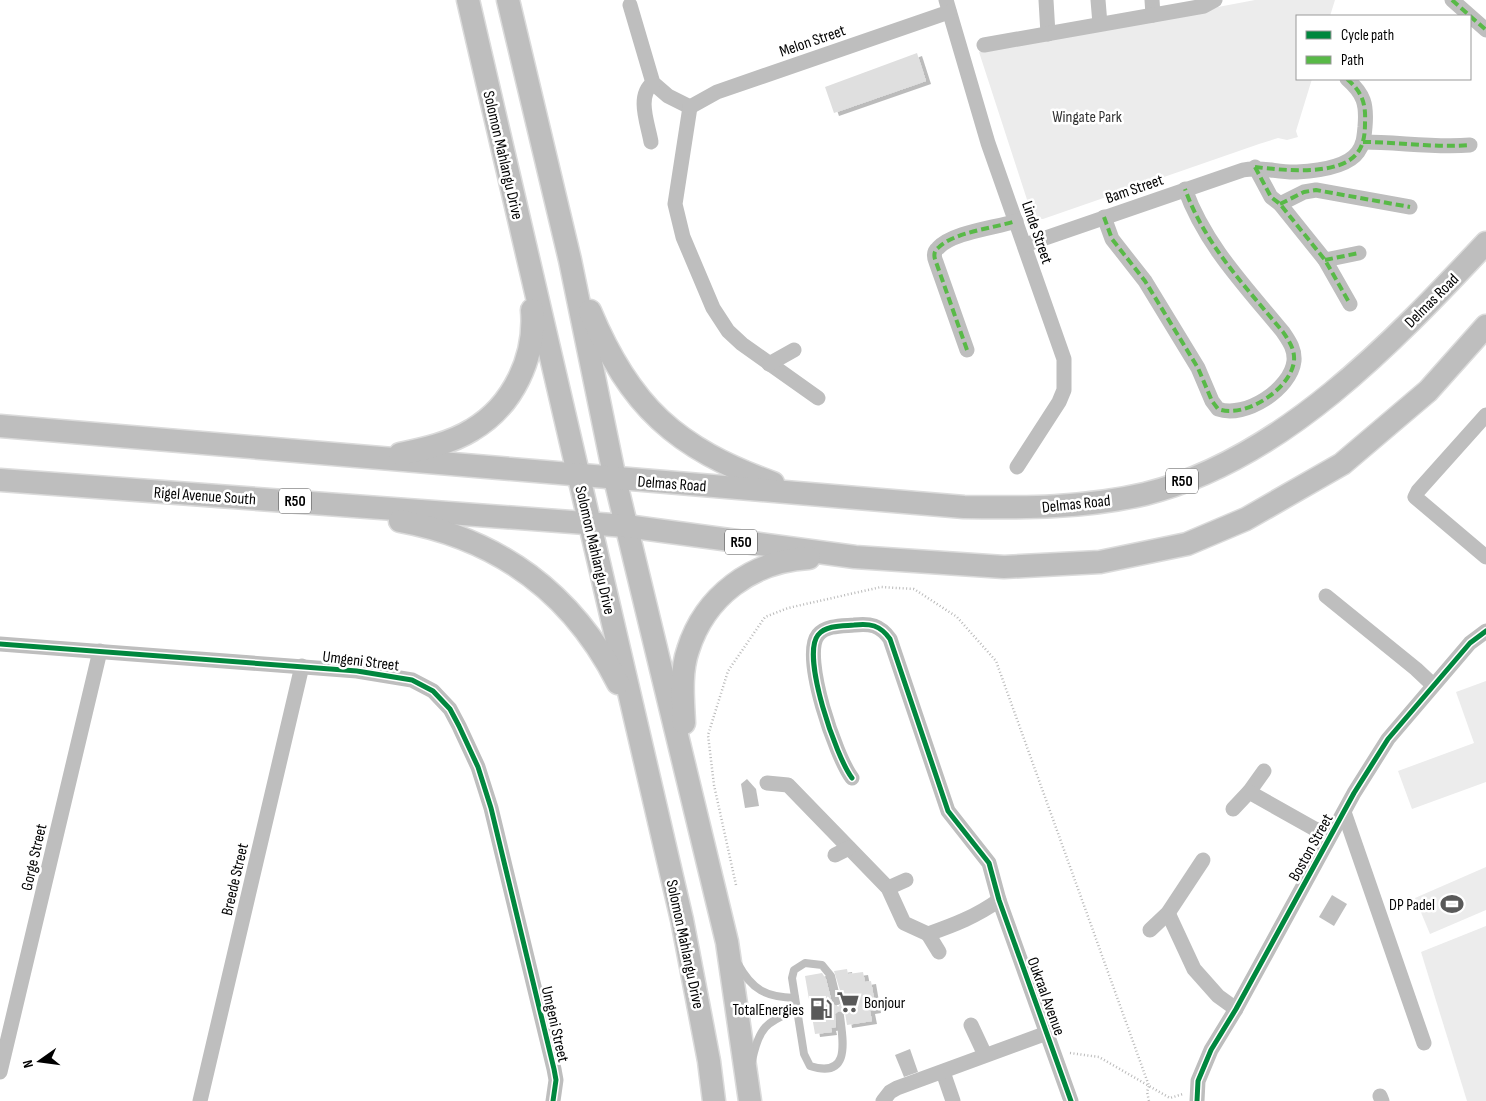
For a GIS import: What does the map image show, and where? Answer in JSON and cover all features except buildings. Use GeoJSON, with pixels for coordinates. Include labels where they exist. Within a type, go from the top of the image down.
{"type":"FeatureCollection","features":[{"type":"Feature","properties":{"kind":"main road","name":"Solomon Mahlangu Drive"},"geometry":{"type":"LineString","coordinates":[[468,0],[682,920],[709,1061],[714,1101]]}},
{"type":"Feature","properties":{"kind":"main road"},"geometry":{"type":"LineString","coordinates":[[508,0],[570,260],[615,479],[727,942],[750,1094]]}},
{"type":"Feature","properties":{"kind":"main road","name":"Delmas Road"},"geometry":{"type":"LineString","coordinates":[[578,475],[964,507],[1044,508],[1090,504],[1146,494],[1205,473],[1283,431],[1360,370],[1437,295],[1486,243]]}},
{"type":"Feature","properties":{"kind":"main road"},"geometry":{"type":"LineString","coordinates":[[380,459],[445,442],[472,430],[494,414],[510,392],[520,378],[530,348],[532,317],[527,255]]}},
{"type":"Feature","properties":{"kind":"main road"},"geometry":{"type":"LineString","coordinates":[[570,260],[600,335],[617,366],[638,398],[661,422],[686,443],[712,457],[753,476],[797,492]]}},
{"type":"Feature","properties":{"kind":"main road","name":"R50"},"geometry":{"type":"LineString","coordinates":[[589,525],[626,526],[855,557],[1004,567],[1100,562],[1187,544],[1246,519],[1342,464],[1428,391],[1486,326]]}},
{"type":"Feature","properties":{"kind":"main road","name":"R50"},"geometry":{"type":"LineString","coordinates":[[0,426],[578,475]]}},
{"type":"Feature","properties":{"kind":"main road","name":"Rigel Avenue South"},"geometry":{"type":"LineString","coordinates":[[0,480],[589,525]]}},
{"type":"Feature","properties":{"kind":"main road"},"geometry":{"type":"LineString","coordinates":[[287,501],[408,522],[443,532],[490,550],[528,572],[569,610],[602,651],[635,715]]}},
{"type":"Feature","properties":{"kind":"main road"},"geometry":{"type":"LineString","coordinates":[[684,764],[683,683],[687,651],[709,609],[727,589],[757,570],[797,559],[855,557]]}},
{"type":"Feature","properties":{"kind":"street"},"geometry":{"type":"LineString","coordinates":[[1046,0],[1048,34]]}},
{"type":"Feature","properties":{"kind":"street"},"geometry":{"type":"LineString","coordinates":[[1098,0],[1100,24]]}},
{"type":"Feature","properties":{"kind":"street"},"geometry":{"type":"LineString","coordinates":[[984,44],[1100,24],[1152,8],[1204,6],[1215,0]]}},
{"type":"Feature","properties":{"kind":"street"},"geometry":{"type":"LineString","coordinates":[[1452,0],[1469,15]]}},
{"type":"Feature","properties":{"kind":"street"},"geometry":{"type":"LineString","coordinates":[[630,5],[653,83],[668,96],[690,107],[675,204],[683,237],[718,317],[742,344],[818,398]]}},
{"type":"Feature","properties":{"kind":"street","name":"Melon Street"},"geometry":{"type":"LineString","coordinates":[[690,107],[717,92],[947,6]]}},
{"type":"Feature","properties":{"kind":"street","name":"Linde Street"},"geometry":{"type":"LineString","coordinates":[[947,6],[988,143],[1060,346],[1065,377],[1064,390],[1059,402],[1017,467]]}},
{"type":"Feature","properties":{"kind":"street"},"geometry":{"type":"LineString","coordinates":[[1471,17],[1486,30]]}},
{"type":"Feature","properties":{"kind":"street"},"geometry":{"type":"LineString","coordinates":[[1255,167],[1296,172],[1328,167],[1353,158],[1363,142],[1365,102],[1362,93],[1348,80]]}},
{"type":"Feature","properties":{"kind":"street"},"geometry":{"type":"LineString","coordinates":[[651,142],[643,97],[647,88],[653,83]]}},
{"type":"Feature","properties":{"kind":"street"},"geometry":{"type":"LineString","coordinates":[[1363,142],[1401,142],[1448,147],[1470,145]]}},
{"type":"Feature","properties":{"kind":"street"},"geometry":{"type":"LineString","coordinates":[[1255,167],[1271,197],[1280,204],[1325,260],[1350,304]]}},
{"type":"Feature","properties":{"kind":"street","name":"Bam Street"},"geometry":{"type":"LineString","coordinates":[[1025,244],[1255,167]]}},
{"type":"Feature","properties":{"kind":"street"},"geometry":{"type":"LineString","coordinates":[[1104,217],[1112,239],[1145,281],[1198,368],[1212,401],[1218,409],[1232,411],[1250,407],[1269,398],[1282,385],[1293,366],[1293,349],[1283,332],[1210,242],[1193,210],[1185,189]]}},
{"type":"Feature","properties":{"kind":"street"},"geometry":{"type":"LineString","coordinates":[[1280,204],[1304,192],[1316,190],[1410,207]]}},
{"type":"Feature","properties":{"kind":"street"},"geometry":{"type":"LineString","coordinates":[[967,350],[936,262],[935,252],[938,247],[960,236],[1016,222]]}},
{"type":"Feature","properties":{"kind":"street"},"geometry":{"type":"LineString","coordinates":[[1325,260],[1358,253]]}},
{"type":"Feature","properties":{"kind":"street"},"geometry":{"type":"LineString","coordinates":[[769,364],[794,350]]}},
{"type":"Feature","properties":{"kind":"street"},"geometry":{"type":"LineString","coordinates":[[1486,415],[1418,491],[1415,497],[1486,557]]}},
{"type":"Feature","properties":{"kind":"street"},"geometry":{"type":"LineString","coordinates":[[1326,596],[1433,685]]}},
{"type":"Feature","properties":{"kind":"street","name":"Oukraal Avenue"},"geometry":{"type":"LineString","coordinates":[[852,778],[835,749],[813,669],[812,648],[817,636],[827,629],[868,623],[880,627],[890,638],[948,810],[985,855],[1070,1101]]}},
{"type":"Feature","properties":{"kind":"street","name":"Boston Street"},"geometry":{"type":"LineString","coordinates":[[1197,1101],[1196,1089],[1202,1068],[1211,1050],[1236,1009],[1330,836],[1388,738],[1470,642],[1486,630]]}},
{"type":"Feature","properties":{"kind":"street","name":"Umgeni Street"},"geometry":{"type":"LineString","coordinates":[[0,644],[302,666],[384,674],[412,680],[433,691],[450,709],[478,767],[491,808],[554,1069],[556,1080],[553,1101]]}},
{"type":"Feature","properties":{"kind":"street","name":"Gorge Street"},"geometry":{"type":"LineString","coordinates":[[0,1072],[100,651]]}},
{"type":"Feature","properties":{"kind":"street","name":"Breede Street"},"geometry":{"type":"LineString","coordinates":[[200,1101],[302,666]]}},
{"type":"Feature","properties":{"kind":"street"},"geometry":{"type":"LineString","coordinates":[[1233,809],[1249,792],[1264,771]]}},
{"type":"Feature","properties":{"kind":"street"},"geometry":{"type":"LineString","coordinates":[[767,783],[788,785],[849,848],[877,884],[897,926],[928,934],[962,922],[999,900]]}},
{"type":"Feature","properties":{"kind":"street"},"geometry":{"type":"LineString","coordinates":[[1249,792],[1312,828],[1330,836]]}},
{"type":"Feature","properties":{"kind":"street"},"geometry":{"type":"LineString","coordinates":[[1344,812],[1424,1043]]}},
{"type":"Feature","properties":{"kind":"street"},"geometry":{"type":"LineString","coordinates":[[835,855],[849,848]]}},
{"type":"Feature","properties":{"kind":"street"},"geometry":{"type":"LineString","coordinates":[[1150,930],[1168,913],[1204,860]]}},
{"type":"Feature","properties":{"kind":"street"},"geometry":{"type":"LineString","coordinates":[[877,884],[906,880]]}},
{"type":"Feature","properties":{"kind":"street"},"geometry":{"type":"LineString","coordinates":[[1168,913],[1194,969],[1218,996],[1236,1009]]}},
{"type":"Feature","properties":{"kind":"street"},"geometry":{"type":"LineString","coordinates":[[928,934],[939,952]]}},
{"type":"Feature","properties":{"kind":"street"},"geometry":{"type":"LineString","coordinates":[[971,1025],[985,1055]]}},
{"type":"Feature","properties":{"kind":"street"},"geometry":{"type":"LineString","coordinates":[[883,1101],[890,1092],[897,1088],[1047,1033]]}},
{"type":"Feature","properties":{"kind":"street"},"geometry":{"type":"LineString","coordinates":[[943,1072],[953,1101]]}},
{"type":"Feature","properties":{"kind":"lane"},"geometry":{"type":"LineString","coordinates":[[727,942],[739,967],[753,986],[772,996],[795,998]]}},
{"type":"Feature","properties":{"kind":"lane"},"geometry":{"type":"LineString","coordinates":[[837,1001],[831,976],[826,968],[817,963],[805,963],[794,970],[792,978],[796,1010],[806,1060],[810,1066],[818,1069],[835,1066],[842,1059],[844,1046],[840,1016]]}},
{"type":"Feature","properties":{"kind":"lane"},"geometry":{"type":"LineString","coordinates":[[750,1094],[755,1052],[764,1028],[771,1020],[796,1010]]}},
{"type":"Feature","properties":{"kind":"path"},"geometry":{"type":"LineString","coordinates":[[1054,1051],[1099,1057],[1149,1086],[1147,1092],[1149,1101]]}},
{"type":"Feature","properties":{"kind":"green space","name":"Wingate Park"},"geometry":{"type":"Polygon","coordinates":[[[1255,0],[1335,0],[1330,15],[1296,15],[1296,80],[1312,80],[1296,131],[1298,137],[1287,140],[1278,138],[1259,144],[1043,219],[1036,219],[1032,215],[979,52],[1255,0]]]}},
{"type":"Feature","properties":{"kind":"green space"},"geometry":{"type":"Polygon","coordinates":[[[1486,681],[1486,782],[1412,809],[1398,771],[1474,743],[1456,692],[1486,681]]]}},
{"type":"Feature","properties":{"kind":"green space","name":"DP Padel"},"geometry":{"type":"Polygon","coordinates":[[[1486,867],[1486,910],[1430,934],[1415,898],[1486,867]]]}},
{"type":"Feature","properties":{"kind":"green space"},"geometry":{"type":"Polygon","coordinates":[[[1486,926],[1486,1101],[1467,1101],[1421,952],[1486,926]]]}},
{"type":"Feature","properties":{"kind":"shaded area"},"geometry":{"type":"Polygon","coordinates":[[[747,779],[756,789],[759,806],[745,808],[741,784],[747,779]]]}},
{"type":"Feature","properties":{"kind":"shaded area"},"geometry":{"type":"Polygon","coordinates":[[[1332,895],[1347,904],[1334,926],[1319,917],[1332,895]]]}},
{"type":"Feature","properties":{"kind":"shaded area"},"geometry":{"type":"Polygon","coordinates":[[[910,1049],[918,1072],[904,1077],[895,1055],[910,1049]]]}},
{"type":"Feature","properties":{"kind":"marked path"},"geometry":{"type":"LineString","coordinates":[[1452,0],[1469,15]]}},
{"type":"Feature","properties":{"kind":"marked path"},"geometry":{"type":"LineString","coordinates":[[1471,17],[1486,30]]}},
{"type":"Feature","properties":{"kind":"marked path"},"geometry":{"type":"LineString","coordinates":[[1255,167],[1295,170],[1325,169],[1350,160],[1362,146],[1365,116],[1364,104],[1360,93],[1348,80]]}},
{"type":"Feature","properties":{"kind":"marked path"},"geometry":{"type":"LineString","coordinates":[[1363,142],[1443,146],[1470,145]]}},
{"type":"Feature","properties":{"kind":"marked path"},"geometry":{"type":"LineString","coordinates":[[1255,167],[1271,197],[1280,204],[1325,260],[1350,304]]}},
{"type":"Feature","properties":{"kind":"marked path"},"geometry":{"type":"LineString","coordinates":[[1104,217],[1112,239],[1145,281],[1198,368],[1212,401],[1218,409],[1229,411],[1241,410],[1253,406],[1276,391],[1285,382],[1291,372],[1294,361],[1293,349],[1283,332],[1241,282],[1215,247],[1193,209],[1185,189]]}},
{"type":"Feature","properties":{"kind":"marked path"},"geometry":{"type":"LineString","coordinates":[[1280,204],[1304,192],[1316,190],[1410,207]]}},
{"type":"Feature","properties":{"kind":"marked path"},"geometry":{"type":"LineString","coordinates":[[967,350],[935,260],[936,250],[945,243],[964,234],[1016,221]]}},
{"type":"Feature","properties":{"kind":"marked path"},"geometry":{"type":"LineString","coordinates":[[1325,260],[1359,253]]}},
{"type":"Feature","properties":{"kind":"cycle path"},"geometry":{"type":"LineString","coordinates":[[852,778],[838,750],[823,706],[817,684],[814,646],[818,635],[825,629],[865,624],[878,628],[890,639],[948,811],[989,863],[999,900],[1071,1101]]}},
{"type":"Feature","properties":{"kind":"cycle path"},"geometry":{"type":"LineString","coordinates":[[1197,1101],[1198,1081],[1211,1050],[1236,1009],[1354,793],[1388,739],[1470,643],[1486,631]]}},
{"type":"Feature","properties":{"kind":"cycle path"},"geometry":{"type":"LineString","coordinates":[[0,644],[357,671],[412,680],[433,691],[450,709],[459,726],[478,767],[491,808],[554,1069],[556,1080],[553,1101]]}},
{"type":"Feature","properties":{"kind":"place","name":"DP Padel"},"geometry":{"type":"Point","coordinates":[1452,904]}},
{"type":"Feature","properties":{"kind":"place","name":"Bonjour"},"geometry":{"type":"Point","coordinates":[848,1002]}},
{"type":"Feature","properties":{"kind":"place","name":"TotalEnergies"},"geometry":{"type":"Point","coordinates":[821,1009]}}]}
